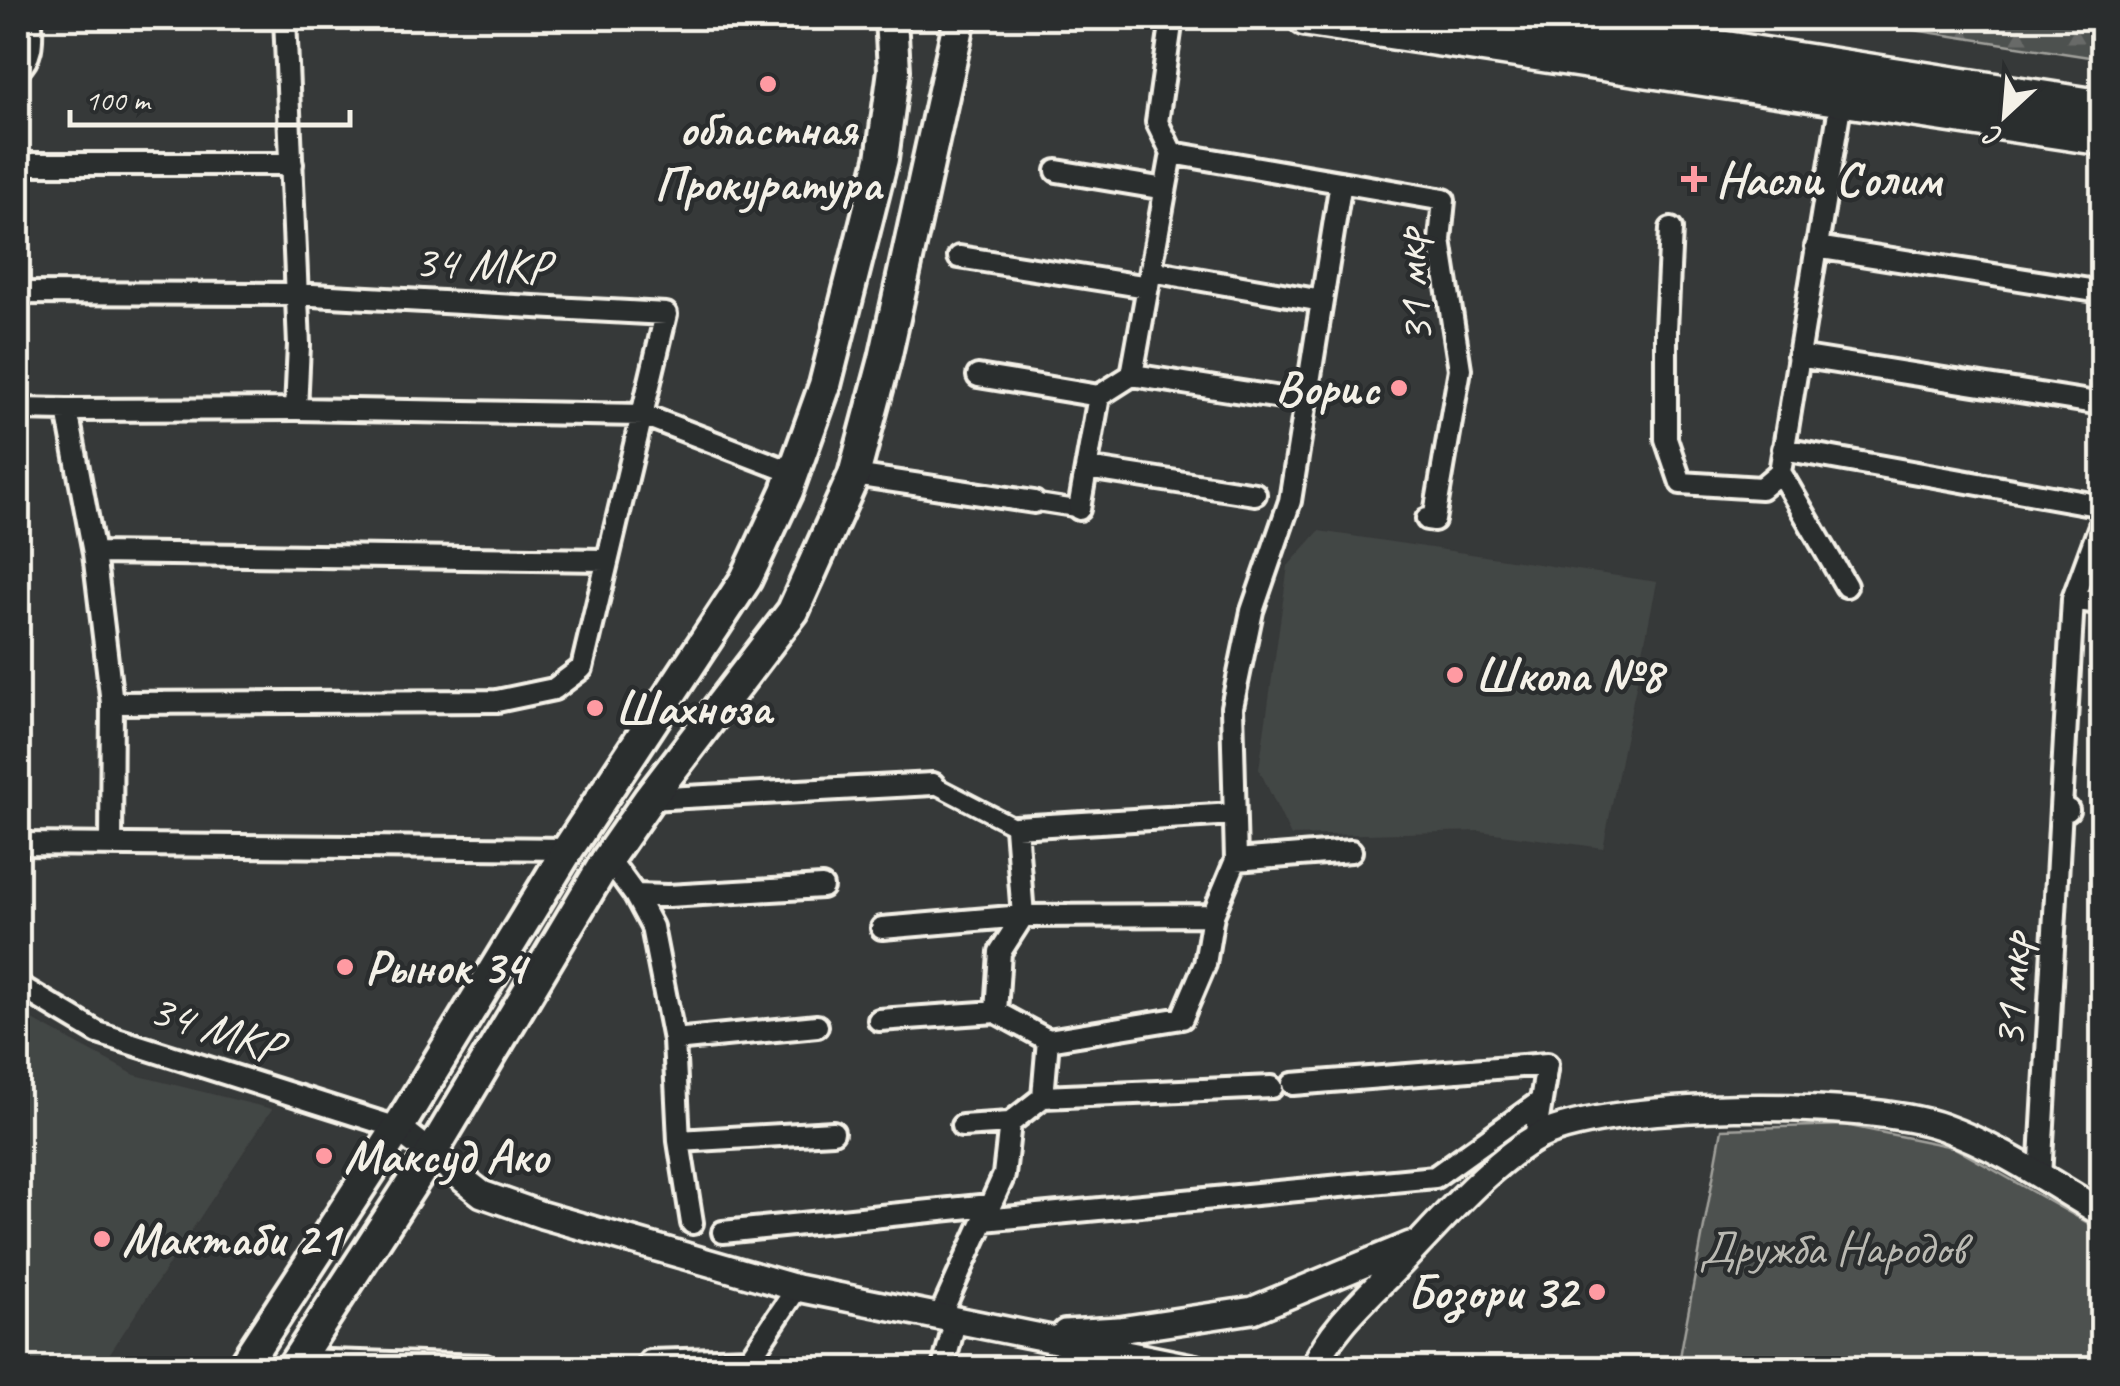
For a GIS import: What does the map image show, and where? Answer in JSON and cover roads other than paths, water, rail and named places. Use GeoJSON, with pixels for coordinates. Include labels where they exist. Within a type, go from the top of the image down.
{"type":"FeatureCollection","features":[{"type":"Feature","properties":{"kind":"highway"},"geometry":{"type":"LineString","coordinates":[[1306,18],[2102,137]]}},
{"type":"Feature","properties":{"kind":"highway"},"geometry":{"type":"LineString","coordinates":[[1523,18],[2102,108]]}},
{"type":"Feature","properties":{"kind":"main road"},"geometry":{"type":"LineString","coordinates":[[242,1368],[398,1128],[568,848],[746,579],[794,473],[825,385],[882,159],[894,70],[891,18]]}},
{"type":"Feature","properties":{"kind":"main road"},"geometry":{"type":"LineString","coordinates":[[295,1364],[431,1154],[608,858],[793,610],[854,475],[885,359],[960,18]]}},
{"type":"Feature","properties":{"kind":"street"},"geometry":{"type":"LineString","coordinates":[[18,70],[27,61],[31,18]]}},
{"type":"Feature","properties":{"kind":"street"},"geometry":{"type":"LineString","coordinates":[[285,18],[299,346],[296,408]]}},
{"type":"Feature","properties":{"kind":"street"},"geometry":{"type":"LineString","coordinates":[[1132,375],[1172,153],[1157,122],[1172,18]]}},
{"type":"Feature","properties":{"kind":"street"},"geometry":{"type":"LineString","coordinates":[[1840,100],[1780,472],[1846,586]]}},
{"type":"Feature","properties":{"kind":"street","name":"31 мкр"},"geometry":{"type":"LineString","coordinates":[[1172,153],[1444,200],[1440,240],[1460,369],[1431,520]]}},
{"type":"Feature","properties":{"kind":"street"},"geometry":{"type":"LineString","coordinates":[[18,164],[292,164]]}},
{"type":"Feature","properties":{"kind":"street"},"geometry":{"type":"LineString","coordinates":[[1057,172],[1165,189]]}},
{"type":"Feature","properties":{"kind":"street"},"geometry":{"type":"LineString","coordinates":[[879,1020],[996,1012],[1048,1040],[1182,1018],[1205,964],[1212,915],[1236,860],[1232,707],[1252,611],[1290,501],[1341,182]]}},
{"type":"Feature","properties":{"kind":"street"},"geometry":{"type":"LineString","coordinates":[[1671,229],[1666,440],[1681,482],[1761,488],[1780,472]]}},
{"type":"Feature","properties":{"kind":"street"},"geometry":{"type":"LineString","coordinates":[[1816,248],[2102,292]]}},
{"type":"Feature","properties":{"kind":"street"},"geometry":{"type":"LineString","coordinates":[[959,258],[1322,301]]}},
{"type":"Feature","properties":{"kind":"street","name":"34 МКР"},"geometry":{"type":"LineString","coordinates":[[18,293],[294,294],[666,314],[642,415]]}},
{"type":"Feature","properties":{"kind":"street"},"geometry":{"type":"LineString","coordinates":[[1798,356],[2102,404]]}},
{"type":"Feature","properties":{"kind":"street"},"geometry":{"type":"LineString","coordinates":[[978,376],[1099,396],[1132,375],[1306,402]]}},
{"type":"Feature","properties":{"kind":"street"},"geometry":{"type":"LineString","coordinates":[[854,475],[1079,509],[1099,396]]}},
{"type":"Feature","properties":{"kind":"street"},"geometry":{"type":"LineString","coordinates":[[18,409],[296,408],[642,415],[794,473]]}},
{"type":"Feature","properties":{"kind":"street"},"geometry":{"type":"LineString","coordinates":[[67,410],[94,553],[112,702],[110,845]]}},
{"type":"Feature","properties":{"kind":"street"},"geometry":{"type":"LineString","coordinates":[[112,702],[497,701],[554,689],[582,668],[642,415]]}},
{"type":"Feature","properties":{"kind":"street"},"geometry":{"type":"LineString","coordinates":[[1783,449],[2102,506]]}},
{"type":"Feature","properties":{"kind":"street"},"geometry":{"type":"LineString","coordinates":[[1087,468],[1255,494]]}},
{"type":"Feature","properties":{"kind":"street","name":"31 мкр"},"geometry":{"type":"LineString","coordinates":[[2040,1177],[2073,599],[2102,520]]}},
{"type":"Feature","properties":{"kind":"street"},"geometry":{"type":"LineString","coordinates":[[94,553],[605,560]]}},
{"type":"Feature","properties":{"kind":"street"},"geometry":{"type":"LineString","coordinates":[[2073,599],[2102,604]]}},
{"type":"Feature","properties":{"kind":"street"},"geometry":{"type":"LineString","coordinates":[[649,799],[933,784],[1016,827],[1234,814]]}},
{"type":"Feature","properties":{"kind":"street"},"geometry":{"type":"LineString","coordinates":[[996,1012],[1000,952],[1024,916],[1016,827]]}},
{"type":"Feature","properties":{"kind":"street"},"geometry":{"type":"LineString","coordinates":[[18,844],[568,848]]}},
{"type":"Feature","properties":{"kind":"street"},"geometry":{"type":"LineString","coordinates":[[1236,860],[1351,851]]}},
{"type":"Feature","properties":{"kind":"street"},"geometry":{"type":"LineString","coordinates":[[608,858],[652,927],[674,1040],[679,1141],[692,1223]]}},
{"type":"Feature","properties":{"kind":"street"},"geometry":{"type":"LineString","coordinates":[[634,895],[822,886]]}},
{"type":"Feature","properties":{"kind":"street"},"geometry":{"type":"LineString","coordinates":[[882,928],[1024,916],[1212,915]]}},
{"type":"Feature","properties":{"kind":"street","name":"34 МКР"},"geometry":{"type":"LineString","coordinates":[[18,985],[98,1033],[398,1128]]}},
{"type":"Feature","properties":{"kind":"street"},"geometry":{"type":"LineString","coordinates":[[674,1040],[817,1026]]}},
{"type":"Feature","properties":{"kind":"street"},"geometry":{"type":"LineString","coordinates":[[1042,1097],[1048,1040]]}},
{"type":"Feature","properties":{"kind":"street"},"geometry":{"type":"LineString","coordinates":[[962,1126],[1010,1123],[1042,1097],[1282,1085],[1547,1064],[1536,1138]]}},
{"type":"Feature","properties":{"kind":"street"},"geometry":{"type":"LineString","coordinates":[[723,1232],[1435,1177],[1541,1101]]}},
{"type":"Feature","properties":{"kind":"street"},"geometry":{"type":"LineString","coordinates":[[1314,1368],[1336,1333],[1422,1240],[1513,1154],[1536,1138],[1570,1125],[1666,1110],[1835,1109],[1941,1126],[2100,1204]]}},
{"type":"Feature","properties":{"kind":"street"},"geometry":{"type":"LineString","coordinates":[[943,1368],[947,1320],[1004,1176],[1010,1123]]}},
{"type":"Feature","properties":{"kind":"street"},"geometry":{"type":"LineString","coordinates":[[398,1128],[482,1194],[542,1215],[797,1288],[1195,1368]]}},
{"type":"Feature","properties":{"kind":"street"},"geometry":{"type":"LineString","coordinates":[[679,1141],[833,1132]]}},
{"type":"Feature","properties":{"kind":"street"},"geometry":{"type":"LineString","coordinates":[[947,1320],[1068,1334],[1252,1310],[1422,1240]]}},
{"type":"Feature","properties":{"kind":"street"},"geometry":{"type":"LineString","coordinates":[[650,1360],[750,1358],[797,1288]]}},
{"type":"Feature","properties":{"kind":"street"},"geometry":{"type":"LineString","coordinates":[[295,1364],[485,1366]]}},
{"type":"Feature","properties":{"kind":"place","name":"областная Прокуратура"},"geometry":{"type":"Point","coordinates":[768,84]}},
{"type":"Feature","properties":{"kind":"place","name":"Насли Солим"},"geometry":{"type":"Point","coordinates":[1694,179]}},
{"type":"Feature","properties":{"kind":"place","name":"Ворис"},"geometry":{"type":"Point","coordinates":[1399,388]}},
{"type":"Feature","properties":{"kind":"place","name":"Школа №8"},"geometry":{"type":"Point","coordinates":[1455,675]}},
{"type":"Feature","properties":{"kind":"place","name":"Шахноза"},"geometry":{"type":"Point","coordinates":[595,708]}},
{"type":"Feature","properties":{"kind":"place","name":"Рынок 34"},"geometry":{"type":"Point","coordinates":[345,967]}},
{"type":"Feature","properties":{"kind":"place","name":"Максуд Ако"},"geometry":{"type":"Point","coordinates":[324,1156]}},
{"type":"Feature","properties":{"kind":"place","name":"Мактаби 21"},"geometry":{"type":"Point","coordinates":[102,1239]}},
{"type":"Feature","properties":{"kind":"place","name":"Бозори 32"},"geometry":{"type":"Point","coordinates":[1597,1292]}},
{"type":"Feature","properties":{"kind":"park label","name":"Дружба Народов"},"geometry":{"type":"Point","coordinates":[1832,1248]}}]}
